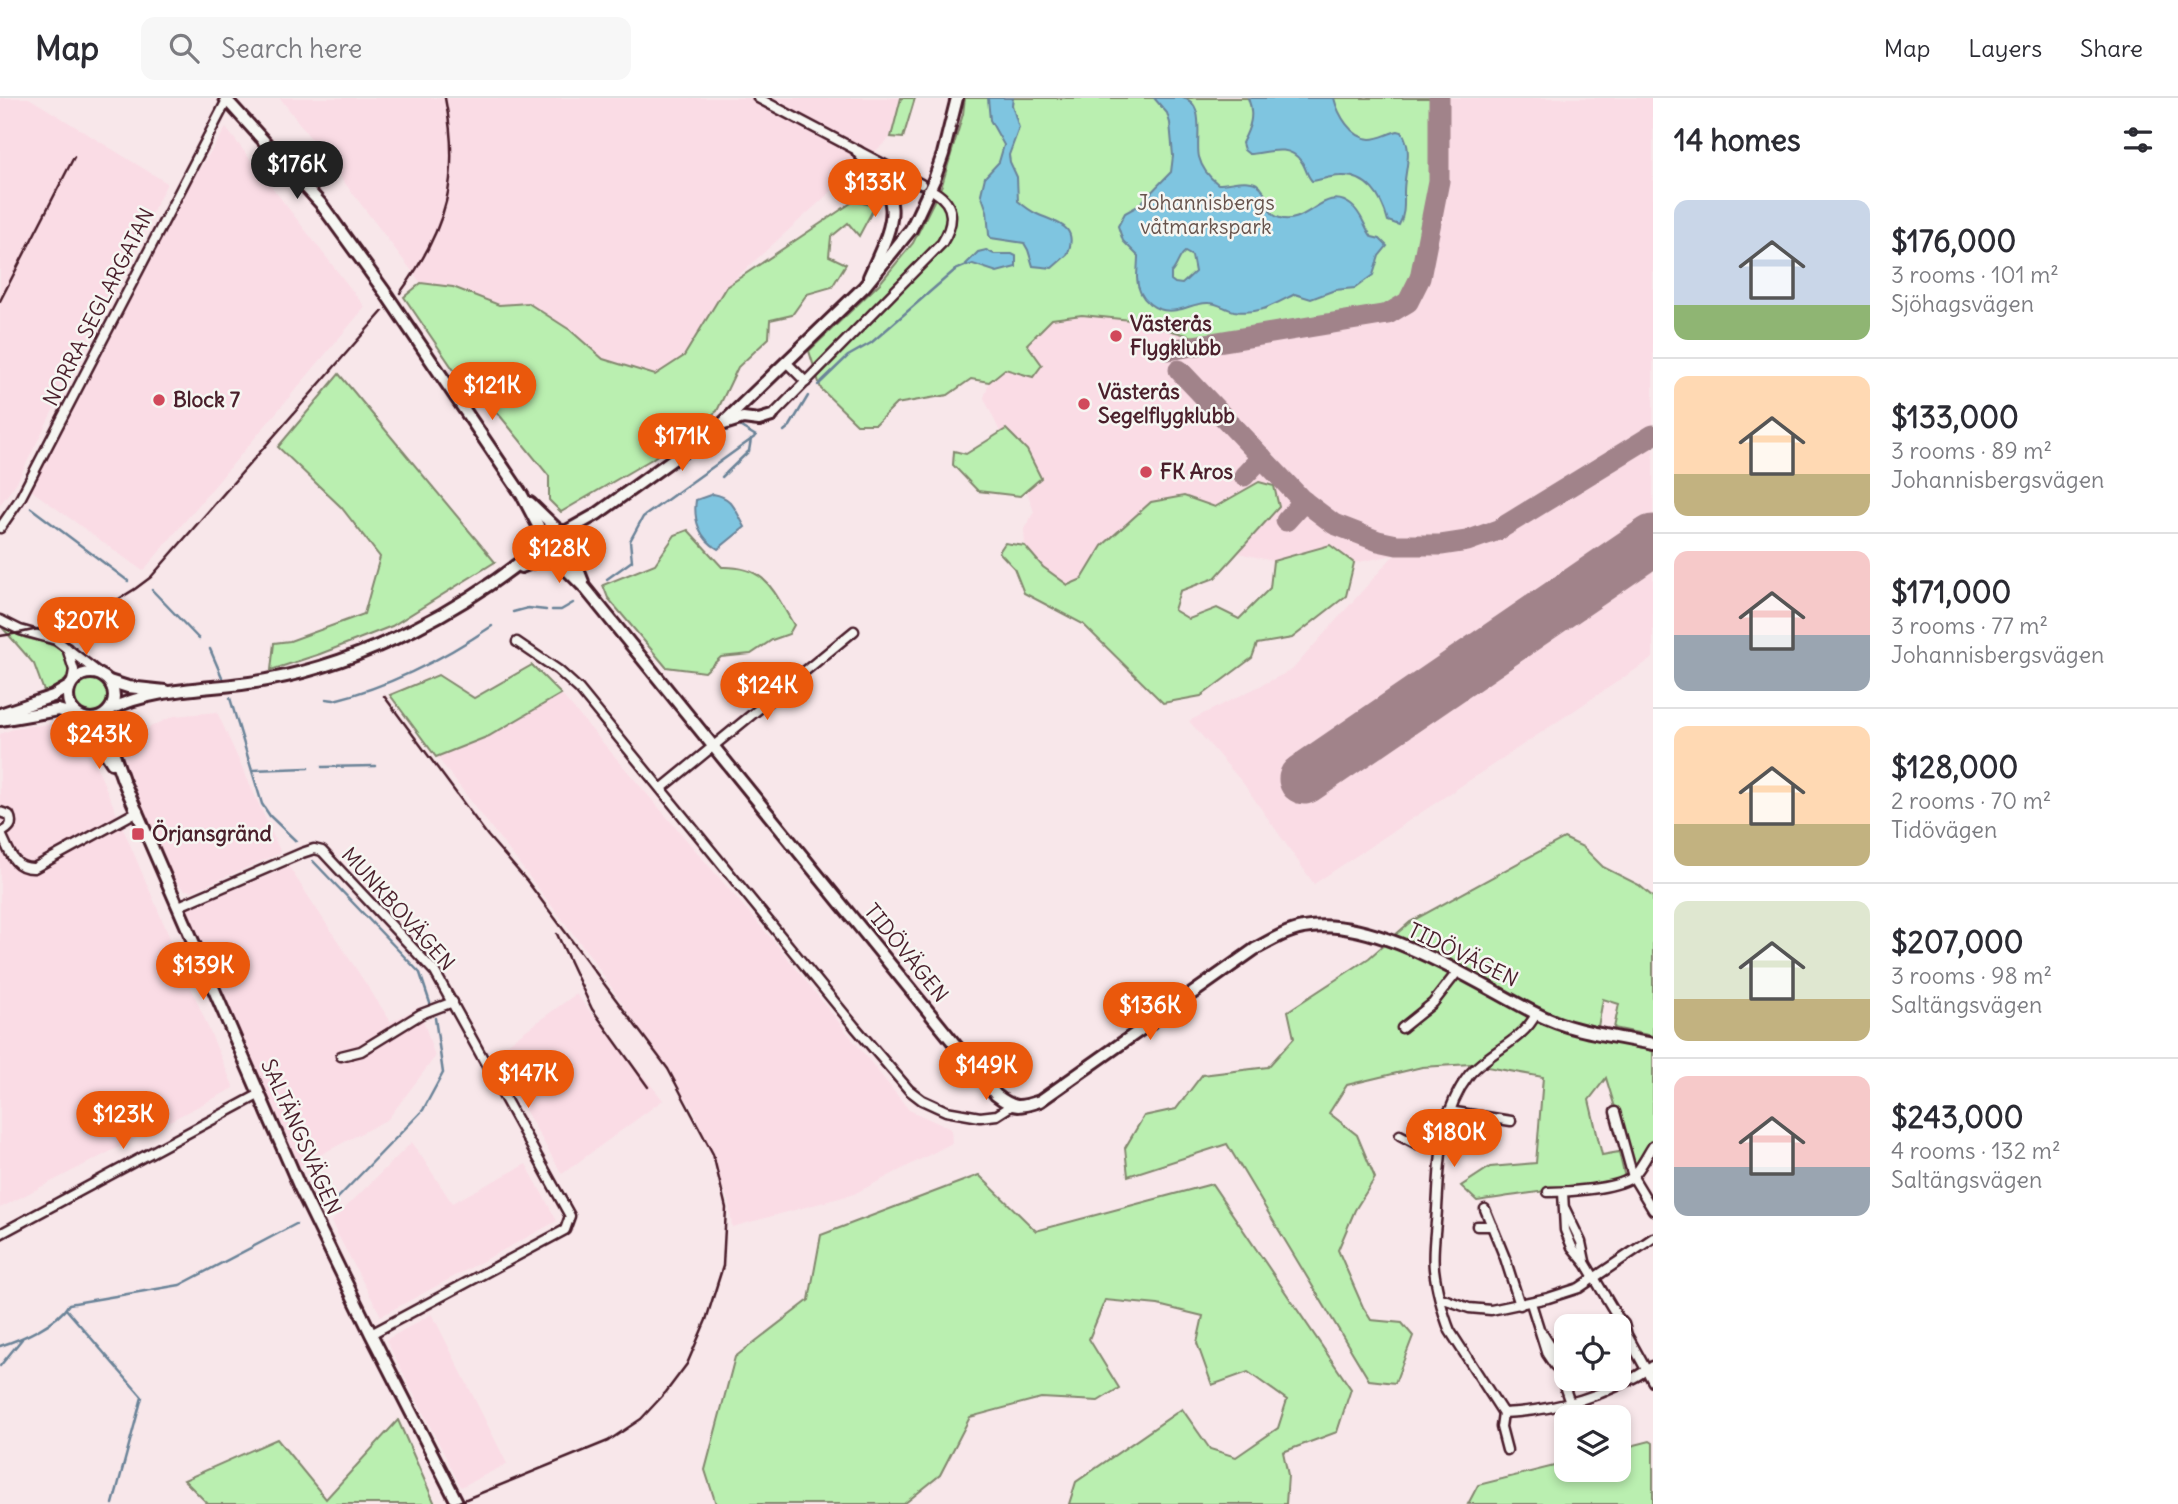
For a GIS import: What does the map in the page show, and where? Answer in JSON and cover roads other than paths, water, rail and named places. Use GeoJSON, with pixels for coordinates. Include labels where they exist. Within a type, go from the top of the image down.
{"type":"FeatureCollection","features":[{"type":"Feature","properties":{"kind":"street"},"geometry":{"type":"LineString","coordinates":[[758,98],[921,184]]}},
{"type":"Feature","properties":{"kind":"street"},"geometry":{"type":"LineString","coordinates":[[0,720],[58,710],[81,717],[98,718],[129,701],[262,681],[332,664],[434,619],[512,570],[552,530],[561,531],[597,514],[722,424],[864,287],[911,229],[943,154],[957,98]]}},
{"type":"Feature","properties":{"kind":"street"},"geometry":{"type":"LineString","coordinates":[[226,99],[321,204],[384,291],[522,495],[552,557]]}},
{"type":"Feature","properties":{"kind":"street","name":"NORRA SEGLARGATAN"},"geometry":{"type":"LineString","coordinates":[[0,528],[20,499],[226,99]]}},
{"type":"Feature","properties":{"kind":"street"},"geometry":{"type":"LineString","coordinates":[[858,152],[886,185],[892,215],[886,239],[864,287]]}},
{"type":"Feature","properties":{"kind":"street"},"geometry":{"type":"LineString","coordinates":[[722,424],[743,418],[759,420],[772,416],[942,243],[951,229],[953,215],[944,198],[935,192]]}},
{"type":"Feature","properties":{"kind":"street"},"geometry":{"type":"LineString","coordinates":[[787,363],[806,382]]}},
{"type":"Feature","properties":{"kind":"street"},"geometry":{"type":"LineString","coordinates":[[522,495],[561,531],[570,546]]}},
{"type":"Feature","properties":{"kind":"street"},"geometry":{"type":"LineString","coordinates":[[512,570],[552,557],[561,558],[597,514]]}},
{"type":"Feature","properties":{"kind":"street","name":"TIDÖVÄGEN"},"geometry":{"type":"LineString","coordinates":[[570,546],[585,588]]}},
{"type":"Feature","properties":{"kind":"street","name":"TIDÖVÄGEN"},"geometry":{"type":"LineString","coordinates":[[552,557],[585,588],[996,1095],[1011,1106],[1024,1107],[1040,1101],[1249,953],[1300,928],[1333,926],[1384,938],[1458,971],[1536,1014],[1572,1028],[1653,1044]]}},
{"type":"Feature","properties":{"kind":"street"},"geometry":{"type":"LineString","coordinates":[[0,620],[20,630],[56,640],[78,654],[107,679],[115,696],[110,710]]}},
{"type":"Feature","properties":{"kind":"street"},"geometry":{"type":"LineString","coordinates":[[661,789],[854,631]]}},
{"type":"Feature","properties":{"kind":"street"},"geometry":{"type":"LineString","coordinates":[[517,642],[571,681],[909,1090],[922,1100],[957,1114],[980,1117],[997,1115],[1011,1106]]}},
{"type":"Feature","properties":{"kind":"street"},"geometry":{"type":"LineString","coordinates":[[67,648],[74,670],[69,704],[81,717]]}},
{"type":"Feature","properties":{"kind":"street"},"geometry":{"type":"LineString","coordinates":[[0,714],[53,696],[87,673],[128,687],[175,692]]}},
{"type":"Feature","properties":{"kind":"street","name":"SALTÄNGSVÄGEN"},"geometry":{"type":"LineString","coordinates":[[110,710],[107,734],[123,780],[300,1188],[458,1504]]}},
{"type":"Feature","properties":{"kind":"street","name":"SALTÄNGSVÄGEN"},"geometry":{"type":"LineString","coordinates":[[81,717],[123,780]]}},
{"type":"Feature","properties":{"kind":"street"},"geometry":{"type":"LineString","coordinates":[[0,812],[9,815],[9,828],[0,832],[18,865],[34,868],[138,811]]}},
{"type":"Feature","properties":{"kind":"street","name":"MUNKBOVÄGEN"},"geometry":{"type":"LineString","coordinates":[[179,906],[302,853],[314,849],[322,851],[435,972],[570,1216],[565,1230],[371,1334]]}},
{"type":"Feature","properties":{"kind":"street"},"geometry":{"type":"LineString","coordinates":[[1402,1028],[1433,1003],[1458,971]]}},
{"type":"Feature","properties":{"kind":"street"},"geometry":{"type":"LineString","coordinates":[[341,1056],[361,1051],[421,1014],[453,1002]]}},
{"type":"Feature","properties":{"kind":"street"},"geometry":{"type":"LineString","coordinates":[[1507,1450],[1501,1427],[1503,1413],[1450,1331],[1434,1267],[1441,1145],[1455,1097],[1475,1069],[1527,1028],[1536,1014]]}},
{"type":"Feature","properties":{"kind":"street"},"geometry":{"type":"LineString","coordinates":[[0,1234],[260,1094]]}},
{"type":"Feature","properties":{"kind":"street"},"geometry":{"type":"LineString","coordinates":[[1449,1111],[1511,1121]]}},
{"type":"Feature","properties":{"kind":"street"},"geometry":{"type":"LineString","coordinates":[[1615,1112],[1633,1177],[1653,1210]]}},
{"type":"Feature","properties":{"kind":"street"},"geometry":{"type":"LineString","coordinates":[[1401,1135],[1416,1144],[1441,1145]]}},
{"type":"Feature","properties":{"kind":"street"},"geometry":{"type":"LineString","coordinates":[[1548,1192],[1591,1189],[1633,1177],[1653,1146]]}},
{"type":"Feature","properties":{"kind":"street"},"geometry":{"type":"LineString","coordinates":[[1563,1192],[1565,1209],[1581,1242],[1586,1264],[1624,1324],[1627,1335],[1649,1369],[1653,1382]]}},
{"type":"Feature","properties":{"kind":"street"},"geometry":{"type":"LineString","coordinates":[[1485,1209],[1520,1305]]}},
{"type":"Feature","properties":{"kind":"street"},"geometry":{"type":"LineString","coordinates":[[1477,1226],[1492,1226]]}},
{"type":"Feature","properties":{"kind":"street"},"geometry":{"type":"LineString","coordinates":[[1441,1298],[1477,1310],[1491,1310],[1570,1292],[1653,1238]]}},
{"type":"Feature","properties":{"kind":"street"},"geometry":{"type":"LineString","coordinates":[[1531,1303],[1547,1354],[1557,1368],[1569,1405]]}},
{"type":"Feature","properties":{"kind":"street"},"geometry":{"type":"LineString","coordinates":[[1503,1413],[1568,1402],[1604,1392],[1649,1369]]}},
{"type":"Feature","properties":{"kind":"water"},"geometry":{"type":"Polygon","coordinates":[[[988,98],[1013,98],[1012,105],[1019,128],[1009,155],[1017,177],[1018,201],[1034,213],[1059,223],[1071,238],[1067,255],[1052,268],[1033,266],[1024,243],[991,238],[989,235],[987,211],[981,194],[985,177],[999,162],[1004,145],[990,120],[988,98]]]}},
{"type":"Feature","properties":{"kind":"water"},"geometry":{"type":"Polygon","coordinates":[[[1154,98],[1182,98],[1190,101],[1197,114],[1199,157],[1206,172],[1218,184],[1243,181],[1257,184],[1264,192],[1271,212],[1280,218],[1298,217],[1333,199],[1351,205],[1372,237],[1380,239],[1387,246],[1379,256],[1373,275],[1355,288],[1335,290],[1311,299],[1295,294],[1251,312],[1234,311],[1205,303],[1169,311],[1149,304],[1138,286],[1138,256],[1123,241],[1118,226],[1125,213],[1138,206],[1171,172],[1173,156],[1167,113],[1154,98]],[[1185,252],[1181,256],[1171,273],[1171,280],[1175,283],[1182,284],[1195,272],[1192,256],[1185,252]]]}},
{"type":"Feature","properties":{"kind":"water"},"geometry":{"type":"Polygon","coordinates":[[[1248,98],[1334,98],[1346,124],[1363,138],[1373,139],[1402,132],[1408,154],[1404,209],[1399,225],[1388,221],[1378,196],[1366,183],[1358,179],[1340,176],[1312,181],[1301,161],[1290,152],[1277,150],[1249,154],[1244,150],[1242,143],[1251,116],[1248,98]]]}},
{"type":"Feature","properties":{"kind":"water"},"geometry":{"type":"Polygon","coordinates":[[[986,250],[994,254],[1016,256],[1016,267],[997,272],[973,264],[967,266],[978,252],[986,250]]]}},
{"type":"Feature","properties":{"kind":"water"},"geometry":{"type":"Polygon","coordinates":[[[713,494],[729,501],[745,527],[718,549],[702,534],[696,515],[696,500],[713,494]]]}},
{"type":"Feature","properties":{"kind":"waterway"},"geometry":{"type":"LineString","coordinates":[[818,385],[848,356],[871,343],[955,270],[967,265]]}},
{"type":"Feature","properties":{"kind":"waterway"},"geometry":{"type":"LineString","coordinates":[[784,431],[790,426],[808,396]]}},
{"type":"Feature","properties":{"kind":"waterway"},"geometry":{"type":"LineString","coordinates":[[741,427],[756,436]]}},
{"type":"Feature","properties":{"kind":"waterway"},"geometry":{"type":"LineString","coordinates":[[607,579],[632,561],[630,541],[643,517],[756,436]]}},
{"type":"Feature","properties":{"kind":"waterway"},"geometry":{"type":"LineString","coordinates":[[722,477],[749,451],[751,439]]}},
{"type":"Feature","properties":{"kind":"waterway"},"geometry":{"type":"LineString","coordinates":[[31,508],[128,581]]}},
{"type":"Feature","properties":{"kind":"waterway"},"geometry":{"type":"LineString","coordinates":[[152,590],[199,639]]}},
{"type":"Feature","properties":{"kind":"waterway"},"geometry":{"type":"LineString","coordinates":[[552,610],[561,610],[573,603]]}},
{"type":"Feature","properties":{"kind":"waterway"},"geometry":{"type":"LineString","coordinates":[[513,612],[528,608],[546,610]]}},
{"type":"Feature","properties":{"kind":"waterway"},"geometry":{"type":"LineString","coordinates":[[326,699],[334,700],[396,679],[455,650],[492,626]]}},
{"type":"Feature","properties":{"kind":"waterway"},"geometry":{"type":"LineString","coordinates":[[210,649],[222,677]]}},
{"type":"Feature","properties":{"kind":"waterway"},"geometry":{"type":"LineString","coordinates":[[230,698],[262,804],[270,816],[296,841]]}},
{"type":"Feature","properties":{"kind":"waterway"},"geometry":{"type":"LineString","coordinates":[[322,767],[375,766]]}},
{"type":"Feature","properties":{"kind":"waterway"},"geometry":{"type":"LineString","coordinates":[[252,770],[308,768]]}},
{"type":"Feature","properties":{"kind":"waterway"},"geometry":{"type":"LineString","coordinates":[[313,861],[420,973],[430,1003]]}},
{"type":"Feature","properties":{"kind":"waterway"},"geometry":{"type":"LineString","coordinates":[[332,1204],[423,1110],[443,1073],[435,1018]]}},
{"type":"Feature","properties":{"kind":"waterway"},"geometry":{"type":"LineString","coordinates":[[0,1346],[48,1324],[69,1304],[180,1285],[296,1224]]}},
{"type":"Feature","properties":{"kind":"waterway"},"geometry":{"type":"LineString","coordinates":[[66,1309],[142,1397],[113,1504]]}},
{"type":"Feature","properties":{"kind":"waterway"},"geometry":{"type":"LineString","coordinates":[[0,1366],[22,1339]]}},
{"type":"Feature","properties":{"kind":"railway"},"geometry":{"type":"LineString","coordinates":[[400,293],[429,247],[446,201],[451,153],[445,98]]}},
{"type":"Feature","properties":{"kind":"railway"},"geometry":{"type":"LineString","coordinates":[[0,301],[74,157]]}},
{"type":"Feature","properties":{"kind":"railway"},"geometry":{"type":"LineString","coordinates":[[0,636],[80,617],[117,600],[151,577],[383,311]]}},
{"type":"Feature","properties":{"kind":"railway"},"geometry":{"type":"LineString","coordinates":[[384,696],[668,1069],[713,1154],[726,1208],[723,1266],[706,1320],[687,1364],[666,1392],[641,1419],[608,1441],[454,1504]]}},
{"type":"Feature","properties":{"kind":"railway"},"geometry":{"type":"LineString","coordinates":[[557,934],[592,1009],[648,1087]]}},
{"type":"Feature","properties":{"kind":"place","name":"Västerås Flygklubb"},"geometry":{"type":"Point","coordinates":[1116,336]}},
{"type":"Feature","properties":{"kind":"place","name":"Block 7"},"geometry":{"type":"Point","coordinates":[159,400]}},
{"type":"Feature","properties":{"kind":"place","name":"Västerås Segelflygklubb"},"geometry":{"type":"Point","coordinates":[1084,404]}},
{"type":"Feature","properties":{"kind":"place","name":"FK Aros"},"geometry":{"type":"Point","coordinates":[1146,472]}},
{"type":"Feature","properties":{"kind":"place","name":"Örjansgränd"},"geometry":{"type":"Point","coordinates":[138,834]}},
{"type":"Feature","properties":{"kind":"park label","name":"Johannisbergs våtmarkspark"},"geometry":{"type":"Point","coordinates":[1206,215]}}]}
